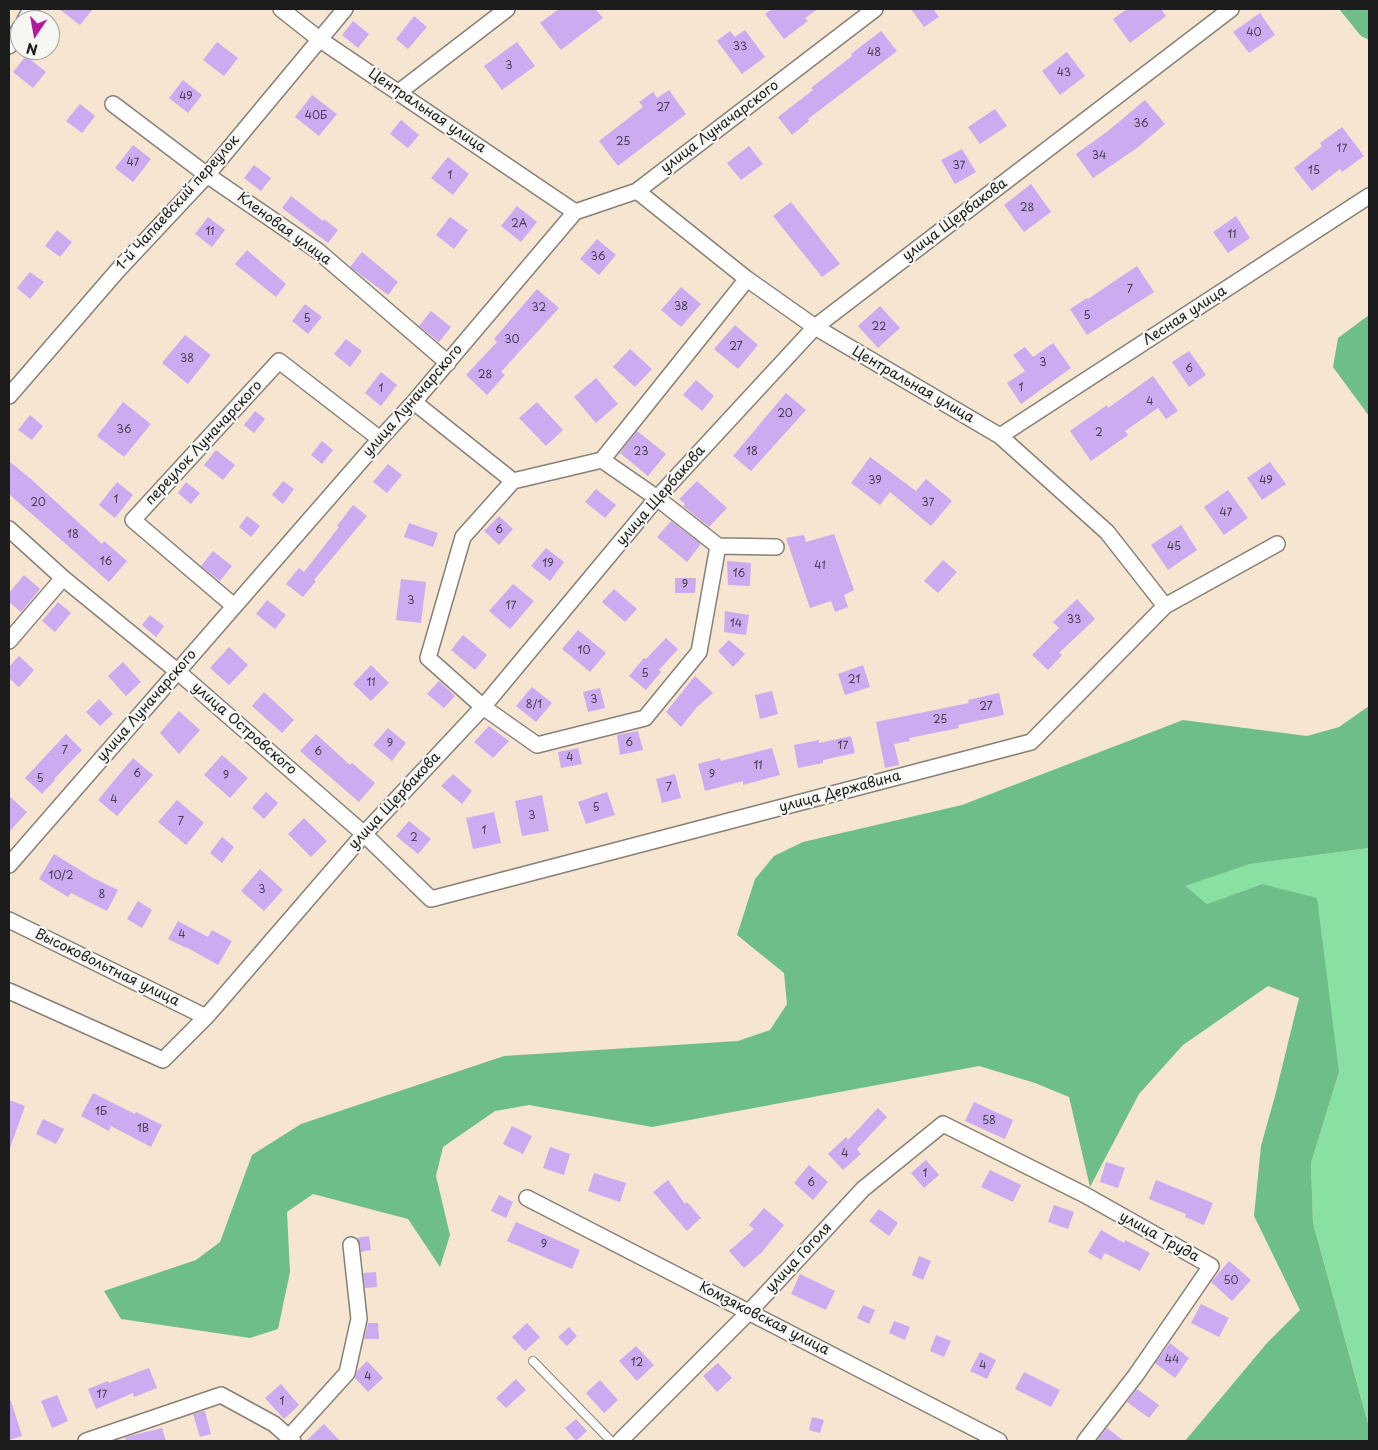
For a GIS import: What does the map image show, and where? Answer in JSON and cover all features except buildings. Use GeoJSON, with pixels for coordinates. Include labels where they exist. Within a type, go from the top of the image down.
{"type":"FeatureCollection","features":[{"type":"Feature","properties":{"kind":"street","name":"Центральная улица"},"geometry":{"type":"LineString","coordinates":[[280,9],[319,39],[575,212]]}},
{"type":"Feature","properties":{"kind":"street","name":"1-й Чапаевский переулок"},"geometry":{"type":"LineString","coordinates":[[9,396],[118,270],[207,175],[345,9]]}},
{"type":"Feature","properties":{"kind":"street"},"geometry":{"type":"LineString","coordinates":[[399,92],[507,9]]}},
{"type":"Feature","properties":{"kind":"street","name":"улица Луначарского"},"geometry":{"type":"LineString","coordinates":[[9,865],[448,363],[575,212],[637,191],[876,9]]}},
{"type":"Feature","properties":{"kind":"street","name":"улица Щербакова"},"geometry":{"type":"LineString","coordinates":[[9,991],[163,1060],[206,1017],[364,834],[483,707],[657,498],[815,327],[1231,9]]}},
{"type":"Feature","properties":{"kind":"street","name":"Кленовая улица"},"geometry":{"type":"LineString","coordinates":[[113,104],[207,175],[318,251],[448,363]]}},
{"type":"Feature","properties":{"kind":"street","name":"Центральная улица"},"geometry":{"type":"LineString","coordinates":[[637,191],[747,279],[815,327],[1000,436],[1107,532],[1165,606]]}},
{"type":"Feature","properties":{"kind":"street","name":"Лесная улица"},"geometry":{"type":"LineString","coordinates":[[1000,436],[1369,196]]}},
{"type":"Feature","properties":{"kind":"street"},"geometry":{"type":"LineString","coordinates":[[718,546],[699,652],[645,718],[537,745],[483,707],[428,658],[463,537],[514,481],[602,460],[747,279]]}},
{"type":"Feature","properties":{"kind":"street","name":"переулок Луначарского"},"geometry":{"type":"LineString","coordinates":[[234,606],[133,520],[279,361],[380,439]]}},
{"type":"Feature","properties":{"kind":"street"},"geometry":{"type":"LineString","coordinates":[[414,402],[514,481]]}},
{"type":"Feature","properties":{"kind":"street"},"geometry":{"type":"LineString","coordinates":[[602,460],[657,498],[718,546],[776,547]]}},
{"type":"Feature","properties":{"kind":"street","name":"улица Островского"},"geometry":{"type":"LineString","coordinates":[[9,529],[63,578],[178,671],[364,834]]}},
{"type":"Feature","properties":{"kind":"street","name":"улица Державина"},"geometry":{"type":"LineString","coordinates":[[364,834],[431,899],[1031,742],[1165,606],[1278,544]]}},
{"type":"Feature","properties":{"kind":"street"},"geometry":{"type":"LineString","coordinates":[[9,641],[63,578]]}},
{"type":"Feature","properties":{"kind":"street","name":"Высоковольтная улица"},"geometry":{"type":"LineString","coordinates":[[9,920],[206,1017]]}},
{"type":"Feature","properties":{"kind":"street","name":"улица Гоголя"},"geometry":{"type":"LineString","coordinates":[[620,1441],[749,1312],[863,1189],[942,1124]]}},
{"type":"Feature","properties":{"kind":"street","name":"улица Труда"},"geometry":{"type":"LineString","coordinates":[[942,1124],[1085,1195],[1211,1266],[1136,1375],[1086,1441]]}},
{"type":"Feature","properties":{"kind":"street","name":"Комзяковская улица"},"geometry":{"type":"LineString","coordinates":[[527,1198],[1000,1441]]}},
{"type":"Feature","properties":{"kind":"street"},"geometry":{"type":"LineString","coordinates":[[86,1441],[221,1395],[274,1424],[291,1439],[347,1374],[359,1319],[352,1245]]}},
{"type":"Feature","properties":{"kind":"lane"},"geometry":{"type":"LineString","coordinates":[[534,1361],[611,1441]]}},
{"type":"Feature","properties":{"kind":"green space"},"geometry":{"type":"Polygon","coordinates":[[[1339,9],[1369,9],[1369,40],[1361,36],[1339,9]]]}},
{"type":"Feature","properties":{"kind":"green space"},"geometry":{"type":"Polygon","coordinates":[[[1369,315],[1369,416],[1333,367],[1338,338],[1369,315]]]}},
{"type":"Feature","properties":{"kind":"green space"},"geometry":{"type":"Polygon","coordinates":[[[1369,706],[1369,848],[1250,864],[1185,886],[1207,904],[1262,884],[1317,898],[1339,1072],[1311,1163],[1313,1223],[1369,1427],[1369,1441],[1185,1441],[1267,1343],[1300,1310],[1254,1216],[1261,1146],[1299,998],[1268,986],[1183,1045],[1139,1094],[1090,1187],[1069,1097],[1035,1083],[979,1066],[652,1127],[529,1105],[495,1111],[443,1147],[436,1176],[450,1235],[440,1267],[408,1219],[313,1194],[287,1212],[290,1272],[278,1329],[250,1338],[121,1319],[104,1291],[196,1260],[220,1242],[252,1155],[301,1124],[504,1056],[738,1041],[770,1030],[787,1004],[784,973],[737,935],[755,879],[774,856],[803,842],[962,805],[1183,720],[1307,736],[1339,727],[1369,706]]]}},
{"type":"Feature","properties":{"kind":"green space"},"geometry":{"type":"Polygon","coordinates":[[[1369,848],[1369,1427],[1313,1223],[1311,1163],[1339,1072],[1262,884],[1207,904],[1184,886],[1250,864],[1369,848]]]}}]}
